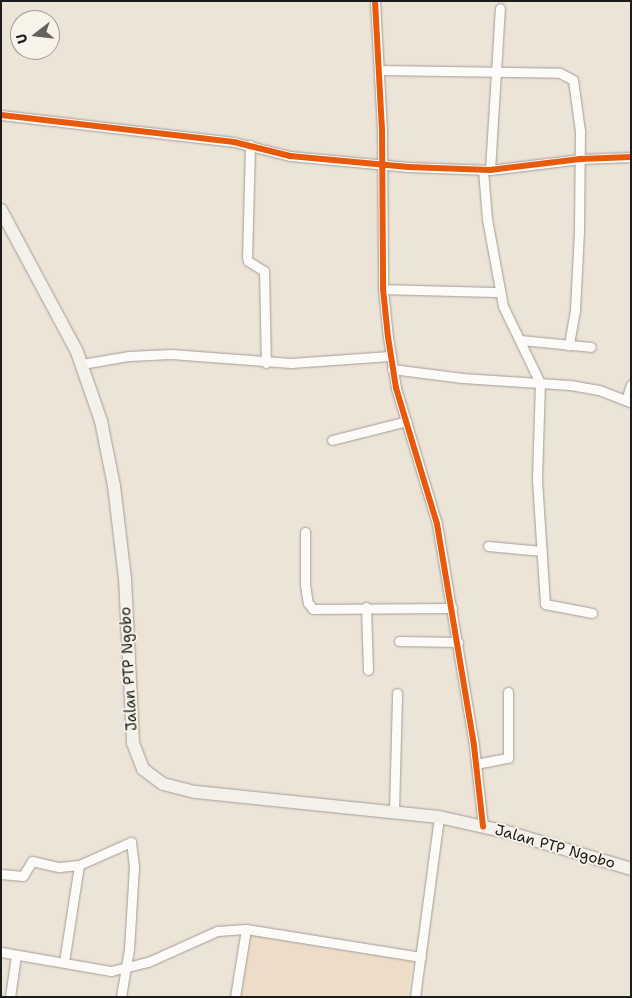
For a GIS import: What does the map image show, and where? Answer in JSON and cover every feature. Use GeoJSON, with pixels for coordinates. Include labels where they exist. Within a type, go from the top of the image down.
{"type":"FeatureCollection","features":[{"type":"Feature","properties":{"kind":"main road","name":"Jalan PTP Ngobo"},"geometry":{"type":"LineString","coordinates":[[1,210],[5,224],[82,364],[101,421],[114,486],[125,578],[131,727],[135,752],[143,769],[163,784],[196,792],[394,811],[439,817],[483,826],[631,869]]}},
{"type":"Feature","properties":{"kind":"street"},"geometry":{"type":"LineString","coordinates":[[375,1],[380,70],[383,164],[383,289],[390,356],[392,369],[431,500],[458,642],[483,826]]}},
{"type":"Feature","properties":{"kind":"street"},"geometry":{"type":"LineString","coordinates":[[500,8],[498,73],[487,170],[499,292],[540,383],[537,480],[545,604],[592,613]]}},
{"type":"Feature","properties":{"kind":"street"},"geometry":{"type":"LineString","coordinates":[[380,70],[560,73],[570,76],[576,93],[580,159],[576,302],[569,345]]}},
{"type":"Feature","properties":{"kind":"street"},"geometry":{"type":"LineString","coordinates":[[1,115],[250,145],[290,156],[383,164],[487,170],[580,159],[631,157]]}},
{"type":"Feature","properties":{"kind":"street"},"geometry":{"type":"LineString","coordinates":[[250,145],[248,261],[264,271],[266,363]]}},
{"type":"Feature","properties":{"kind":"street"},"geometry":{"type":"LineString","coordinates":[[383,289],[499,292]]}},
{"type":"Feature","properties":{"kind":"street"},"geometry":{"type":"LineString","coordinates":[[520,340],[590,347]]}},
{"type":"Feature","properties":{"kind":"street"},"geometry":{"type":"LineString","coordinates":[[82,364],[128,356],[171,354],[266,363],[316,363],[390,356]]}},
{"type":"Feature","properties":{"kind":"street"},"geometry":{"type":"LineString","coordinates":[[392,369],[462,378],[587,387],[628,401],[631,384]]}},
{"type":"Feature","properties":{"kind":"street"},"geometry":{"type":"LineString","coordinates":[[332,440],[407,421]]}},
{"type":"Feature","properties":{"kind":"street"},"geometry":{"type":"LineString","coordinates":[[305,532],[308,603],[313,609],[366,607],[452,608]]}},
{"type":"Feature","properties":{"kind":"street"},"geometry":{"type":"LineString","coordinates":[[488,546],[542,551]]}},
{"type":"Feature","properties":{"kind":"street"},"geometry":{"type":"LineString","coordinates":[[366,607],[368,670]]}},
{"type":"Feature","properties":{"kind":"street"},"geometry":{"type":"LineString","coordinates":[[399,641],[458,642]]}},
{"type":"Feature","properties":{"kind":"street"},"geometry":{"type":"LineString","coordinates":[[476,764],[508,758],[508,692]]}},
{"type":"Feature","properties":{"kind":"street"},"geometry":{"type":"LineString","coordinates":[[394,811],[397,693]]}},
{"type":"Feature","properties":{"kind":"street"},"geometry":{"type":"LineString","coordinates":[[415,997],[439,817]]}},
{"type":"Feature","properties":{"kind":"street"},"geometry":{"type":"LineString","coordinates":[[1,874],[23,876],[32,860],[59,867],[79,864],[131,842],[134,866],[127,969],[121,997]]}},
{"type":"Feature","properties":{"kind":"street"},"geometry":{"type":"LineString","coordinates":[[64,962],[79,864]]}},
{"type":"Feature","properties":{"kind":"street"},"geometry":{"type":"LineString","coordinates":[[1,952],[111,971],[127,969],[217,931],[246,929],[421,957]]}},
{"type":"Feature","properties":{"kind":"street"},"geometry":{"type":"LineString","coordinates":[[235,997],[246,929]]}},
{"type":"Feature","properties":{"kind":"street"},"geometry":{"type":"LineString","coordinates":[[10,997],[16,955]]}},
{"type":"Feature","properties":{"kind":"shaded area"},"geometry":{"type":"Polygon","coordinates":[[[247,932],[413,959],[407,997],[238,997],[247,932]]]}},
{"type":"Feature","properties":{"kind":"cycle path"},"geometry":{"type":"LineString","coordinates":[[375,1],[382,129],[383,289],[388,337],[396,388],[437,524],[474,746],[483,826]]}},
{"type":"Feature","properties":{"kind":"cycle path"},"geometry":{"type":"LineString","coordinates":[[1,115],[234,142],[290,156],[408,167],[490,170],[580,159],[631,157]]}}]}
